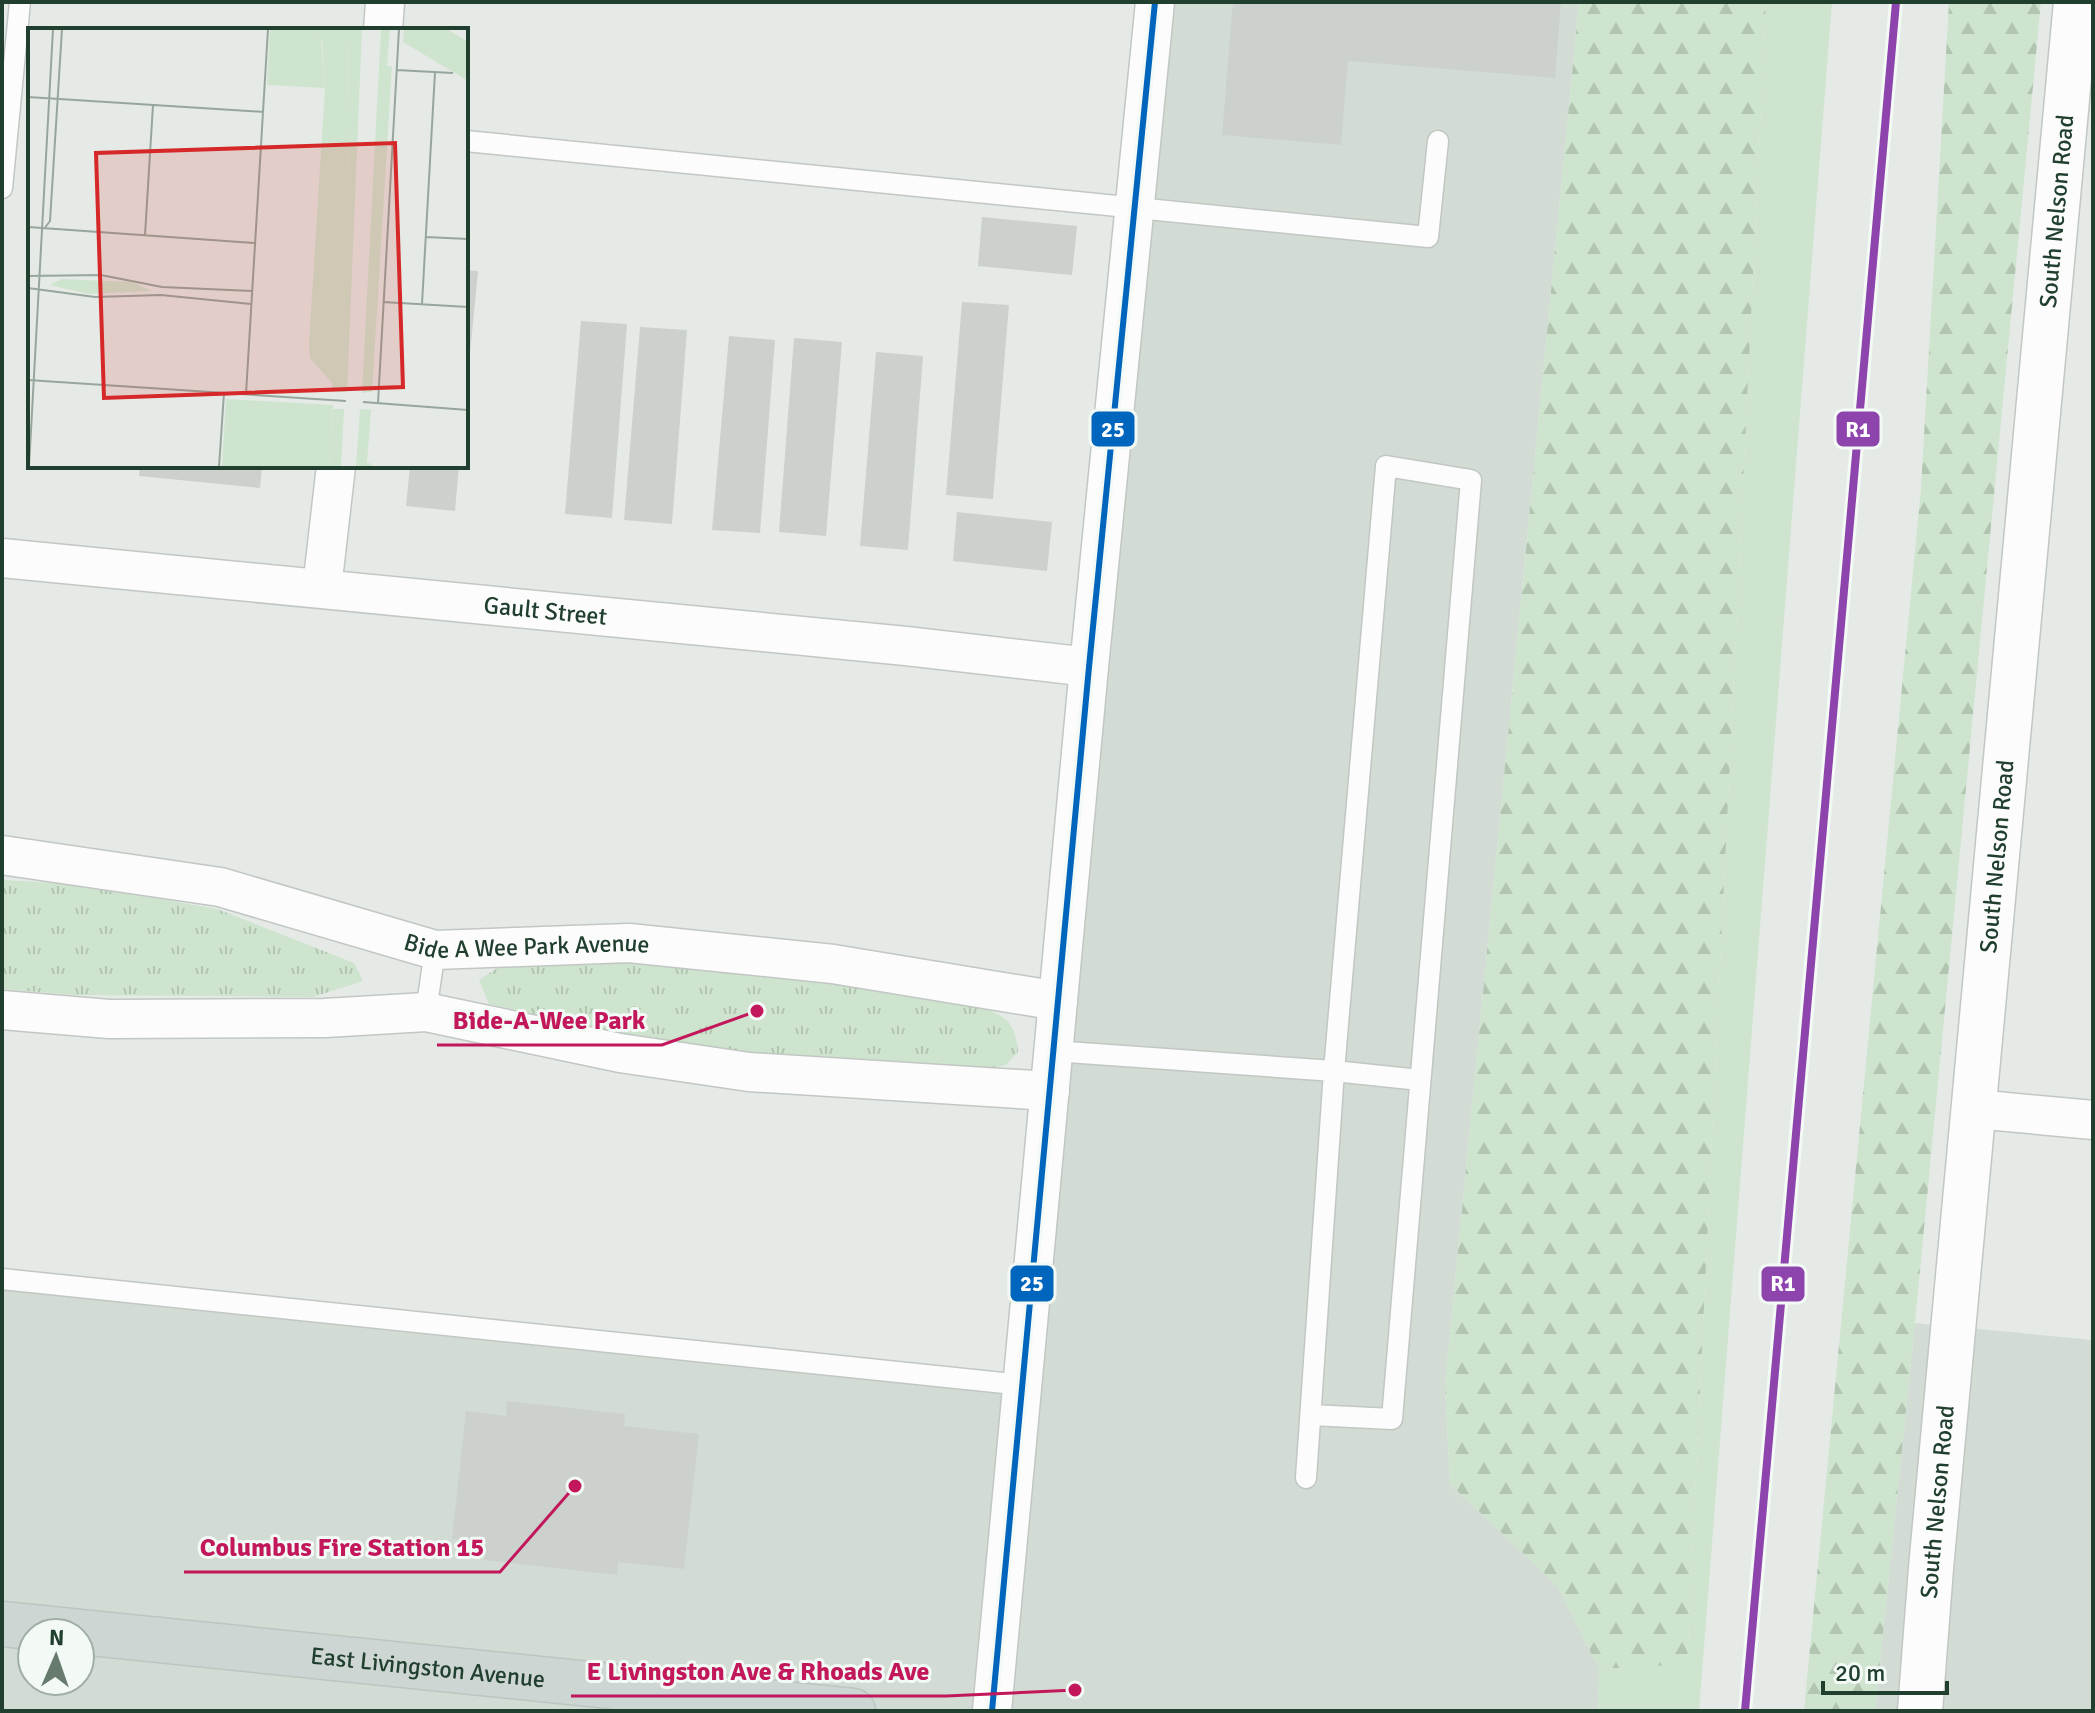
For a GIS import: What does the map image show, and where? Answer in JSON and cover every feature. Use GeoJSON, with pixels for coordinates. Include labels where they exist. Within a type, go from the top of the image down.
{"type":"FeatureCollection","features":[{"type":"Feature","properties":{"kind":"main road","name":"East Livingston Avenue"},"geometry":{"type":"LineString","coordinates":[[2,1624],[842,1710]]}},
{"type":"Feature","properties":{"kind":"street"},"geometry":{"type":"LineString","coordinates":[[383,28],[385,2]]}},
{"type":"Feature","properties":{"kind":"street"},"geometry":{"type":"LineString","coordinates":[[992,1711],[1089,667],[1155,2]]}},
{"type":"Feature","properties":{"kind":"street","name":"South Nelson Road"},"geometry":{"type":"LineString","coordinates":[[1920,1711],[2076,2]]}},
{"type":"Feature","properties":{"kind":"street"},"geometry":{"type":"LineString","coordinates":[[322,588],[336,468]]}},
{"type":"Feature","properties":{"kind":"street","name":"Gault Street"},"geometry":{"type":"LineString","coordinates":[[2,558],[934,649],[1089,667]]}},
{"type":"Feature","properties":{"kind":"street","name":"Bide A Wee Park Avenue"},"geometry":{"type":"LineString","coordinates":[[2,855],[220,887],[435,950],[629,943],[833,964],[1058,1001]]}},
{"type":"Feature","properties":{"kind":"street"},"geometry":{"type":"LineString","coordinates":[[2,1010],[109,1019],[325,1018],[426,1012],[620,1053],[749,1072],[1050,1091]]}},
{"type":"Feature","properties":{"kind":"street"},"geometry":{"type":"LineString","coordinates":[[1975,1109],[2093,1120]]}},
{"type":"Feature","properties":{"kind":"lane"},"geometry":{"type":"LineString","coordinates":[[2,188],[20,97],[20,2]]}},
{"type":"Feature","properties":{"kind":"lane"},"geometry":{"type":"LineString","coordinates":[[468,141],[1428,237],[1438,141]]}},
{"type":"Feature","properties":{"kind":"lane"},"geometry":{"type":"LineString","coordinates":[[1306,1478],[1334,1071],[1386,466],[1471,480],[1392,1419],[1311,1415]]}},
{"type":"Feature","properties":{"kind":"lane"},"geometry":{"type":"LineString","coordinates":[[426,1012],[435,950]]}},
{"type":"Feature","properties":{"kind":"lane"},"geometry":{"type":"LineString","coordinates":[[1053,1051],[1420,1080]]}},
{"type":"Feature","properties":{"kind":"lane"},"geometry":{"type":"LineString","coordinates":[[2,1279],[1023,1385]]}},
{"type":"Feature","properties":{"kind":"shaded area"},"geometry":{"type":"Polygon","coordinates":[[[1169,2],[1579,2],[1445,1385],[1450,1484],[1557,1585],[1599,1669],[1598,1711],[2,1711],[2,1280],[1022,1379],[1169,2]]]}},
{"type":"Feature","properties":{"kind":"shaded area"},"geometry":{"type":"Polygon","coordinates":[[[1915,1323],[2093,1340],[2093,1711],[1875,1711],[1915,1323]]]}},
{"type":"Feature","properties":{"kind":"green space"},"geometry":{"type":"Polygon","coordinates":[[[1579,2],[1766,2],[1687,1664],[1599,1669],[1557,1585],[1450,1484],[1445,1385],[1579,2]]]}},
{"type":"Feature","properties":{"kind":"green space"},"geometry":{"type":"Polygon","coordinates":[[[1766,2],[1832,2],[1699,1711],[1598,1711],[1599,1669],[1687,1663],[1766,2]]]}},
{"type":"Feature","properties":{"kind":"green space"},"geometry":{"type":"Polygon","coordinates":[[[1949,2],[2041,2],[1875,1711],[1804,1711],[1921,488],[1949,2]]]}},
{"type":"Feature","properties":{"kind":"green space"},"geometry":{"type":"Polygon","coordinates":[[[2,880],[76,884],[217,909],[354,963],[363,981],[313,997],[76,995],[2,989],[2,880]]]}},
{"type":"Feature","properties":{"kind":"green space"},"geometry":{"type":"Polygon","coordinates":[[[627,954],[733,963],[980,1006],[1008,1022],[1015,1033],[1018,1052],[1006,1065],[987,1069],[749,1054],[656,1041],[489,1004],[479,980],[502,965],[627,954]]]}},
{"type":"Feature","properties":{"kind":"building"},"geometry":{"type":"Polygon","coordinates":[[[1233,2],[1561,2],[1555,78],[1348,61],[1341,145],[1222,135],[1233,2]]]}},
{"type":"Feature","properties":{"kind":"building"},"geometry":{"type":"Polygon","coordinates":[[[982,217],[1077,226],[1072,275],[978,266],[982,217]]]}},
{"type":"Feature","properties":{"kind":"building"},"geometry":{"type":"Polygon","coordinates":[[[468,270],[478,271],[468,374],[468,270]]]}},
{"type":"Feature","properties":{"kind":"building"},"geometry":{"type":"Polygon","coordinates":[[[962,302],[1009,305],[993,499],[946,495],[962,302]]]}},
{"type":"Feature","properties":{"kind":"building"},"geometry":{"type":"Polygon","coordinates":[[[581,321],[627,324],[612,518],[565,514],[581,321]]]}},
{"type":"Feature","properties":{"kind":"building"},"geometry":{"type":"Polygon","coordinates":[[[640,327],[687,330],[672,524],[624,520],[640,327]]]}},
{"type":"Feature","properties":{"kind":"building"},"geometry":{"type":"Polygon","coordinates":[[[729,336],[775,340],[760,533],[712,530],[729,336]]]}},
{"type":"Feature","properties":{"kind":"building"},"geometry":{"type":"Polygon","coordinates":[[[794,338],[842,342],[826,536],[779,532],[794,338]]]}},
{"type":"Feature","properties":{"kind":"building"},"geometry":{"type":"Polygon","coordinates":[[[876,352],[923,356],[908,550],[860,546],[876,352]]]}},
{"type":"Feature","properties":{"kind":"building"},"geometry":{"type":"Polygon","coordinates":[[[140,468],[262,468],[260,488],[139,476],[140,468]]]}},
{"type":"Feature","properties":{"kind":"building"},"geometry":{"type":"Polygon","coordinates":[[[410,468],[459,468],[455,511],[406,506],[410,468]]]}},
{"type":"Feature","properties":{"kind":"building"},"geometry":{"type":"Polygon","coordinates":[[[957,512],[1052,522],[1047,571],[953,561],[957,512]]]}},
{"type":"Feature","properties":{"kind":"building"},"geometry":{"type":"Polygon","coordinates":[[[507,1401],[625,1414],[624,1426],[699,1434],[684,1569],[618,1562],[617,1575],[484,1560],[486,1542],[452,1539],[466,1411],[506,1416],[507,1401]]]}},
{"type":"Feature","properties":{"kind":"transit line","name":"25"},"geometry":{"type":"LineString","coordinates":[[992,1711],[1089,667],[1155,2]]}},
{"type":"Feature","properties":{"kind":"transit line","name":"R1"},"geometry":{"type":"LineString","coordinates":[[1745,1711],[1896,2]]}},
{"type":"Feature","properties":{"kind":"place","name":"Bide-A-Wee Park"},"geometry":{"type":"Point","coordinates":[757,1011]}},
{"type":"Feature","properties":{"kind":"place","name":"Columbus Fire Station 15"},"geometry":{"type":"Point","coordinates":[575,1486]}},
{"type":"Feature","properties":{"kind":"place","name":"E Livingston Ave & Rhoads Ave"},"geometry":{"type":"Point","coordinates":[1075,1690]}}]}
